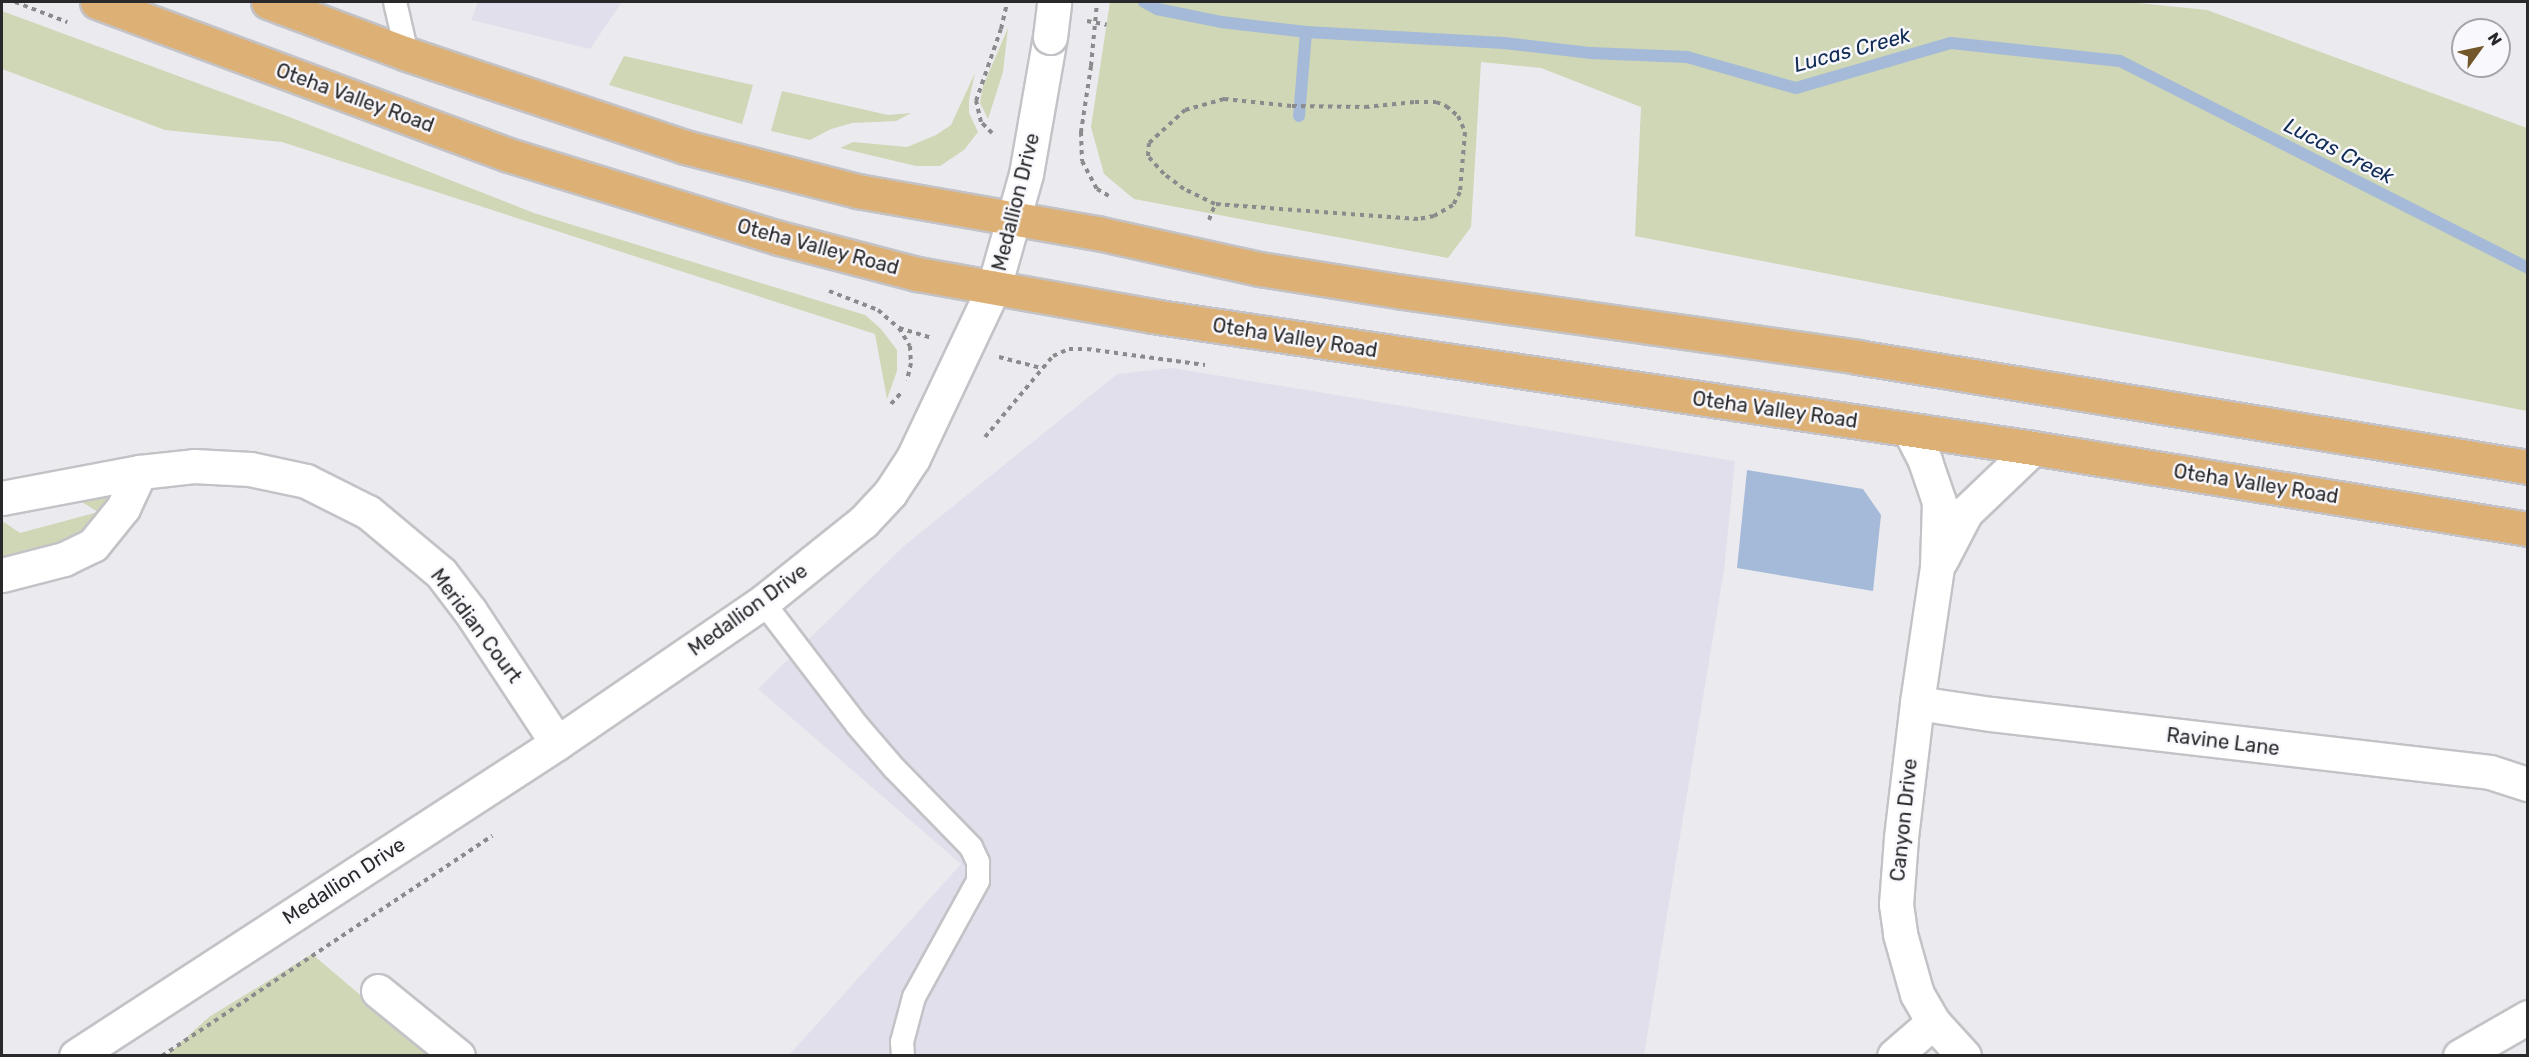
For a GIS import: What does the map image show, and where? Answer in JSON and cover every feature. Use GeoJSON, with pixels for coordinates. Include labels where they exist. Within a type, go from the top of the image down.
{"type":"FeatureCollection","features":[{"type":"Feature","properties":{"kind":"main road","name":"Oteha Valley Road"},"geometry":{"type":"LineString","coordinates":[[97,2],[509,155],[779,238],[917,274],[1152,316],[2032,448],[2528,529]]}},
{"type":"Feature","properties":{"kind":"main road"},"geometry":{"type":"LineString","coordinates":[[268,2],[407,54],[696,150],[827,184],[1015,220],[1097,233],[1260,269],[1403,292],[1857,357],[2528,467]]}},
{"type":"Feature","properties":{"kind":"street","name":"Medallion Drive"},"geometry":{"type":"LineString","coordinates":[[76,1056],[557,743],[763,602],[863,522],[890,493],[913,458],[994,287],[1015,220],[1026,174],[1054,2]]}},
{"type":"Feature","properties":{"kind":"street","name":"Canyon Drive"},"geometry":{"type":"LineString","coordinates":[[1910,430],[1925,461],[1939,502],[1937,567],[1900,838],[1896,904],[1907,965],[1917,994],[1933,1022],[1964,1056]]}},
{"type":"Feature","properties":{"kind":"street","name":"Canyon Drive"},"geometry":{"type":"LineString","coordinates":[[1937,567],[1966,512],[2032,448]]}},
{"type":"Feature","properties":{"kind":"street","name":"Meridian Court"},"geometry":{"type":"LineString","coordinates":[[2,498],[140,472],[194,466],[250,469],[306,481],[368,512],[441,573],[470,611],[557,743]]}},
{"type":"Feature","properties":{"kind":"street"},"geometry":{"type":"LineString","coordinates":[[2,574],[64,559],[93,545],[123,508],[140,472]]}},
{"type":"Feature","properties":{"kind":"street","name":"Ravine Lane"},"geometry":{"type":"LineString","coordinates":[[1917,702],[2002,715],[2490,772],[2528,784]]}},
{"type":"Feature","properties":{"kind":"street"},"geometry":{"type":"LineString","coordinates":[[378,991],[458,1056]]}},
{"type":"Feature","properties":{"kind":"street","name":"Medallion Drive"},"geometry":{"type":"LineString","coordinates":[[111,1056],[158,1002]]}},
{"type":"Feature","properties":{"kind":"street"},"geometry":{"type":"LineString","coordinates":[[2460,1056],[2528,1017]]}},
{"type":"Feature","properties":{"kind":"street"},"geometry":{"type":"LineString","coordinates":[[1894,1056],[1933,1022]]}},
{"type":"Feature","properties":{"kind":"lane"},"geometry":{"type":"LineString","coordinates":[[395,2],[407,54]]}},
{"type":"Feature","properties":{"kind":"lane"},"geometry":{"type":"LineString","coordinates":[[763,602],[864,734],[970,846],[978,861],[978,881],[914,997],[902,1042],[903,1056]]}},
{"type":"Feature","properties":{"kind":"path"},"geometry":{"type":"LineString","coordinates":[[992,133],[981,122],[976,101],[980,82],[1001,29],[1007,2]]}},
{"type":"Feature","properties":{"kind":"path"},"geometry":{"type":"LineString","coordinates":[[1097,2],[1091,66],[1081,132],[1082,161],[1097,189],[1117,201]]}},
{"type":"Feature","properties":{"kind":"path"},"geometry":{"type":"LineString","coordinates":[[1224,99],[1324,107],[1436,102],[1458,116],[1465,132],[1460,192],[1453,205],[1434,216],[1418,219],[1381,218],[1215,204],[1184,189],[1164,174],[1148,156],[1149,143],[1164,126],[1185,110],[1197,105],[1224,99]]}},
{"type":"Feature","properties":{"kind":"path"},"geometry":{"type":"LineString","coordinates":[[985,437],[1053,356],[1070,349],[1205,365]]}},
{"type":"Feature","properties":{"kind":"path"},"geometry":{"type":"LineString","coordinates":[[162,1056],[492,836]]}},
{"type":"Feature","properties":{"kind":"shaded area"},"geometry":{"type":"Polygon","coordinates":[[[478,2],[622,2],[590,49],[471,20],[478,2]]]}},
{"type":"Feature","properties":{"kind":"shaded area"},"geometry":{"type":"Polygon","coordinates":[[[1173,368],[1735,461],[1724,570],[1644,1055],[789,1055],[961,864],[758,689],[905,545],[1117,374],[1173,368]]]}},
{"type":"Feature","properties":{"kind":"green space"},"geometry":{"type":"Polygon","coordinates":[[[1110,2],[2128,2],[2207,10],[2527,128],[2527,411],[1635,236],[1641,107],[1541,68],[1481,62],[1471,227],[1448,258],[1134,199],[1104,174],[1091,127],[1110,2]]]}},
{"type":"Feature","properties":{"kind":"green space"},"geometry":{"type":"Polygon","coordinates":[[[2,11],[292,118],[534,213],[865,315],[881,329],[897,350],[897,371],[887,399],[875,334],[282,142],[165,130],[2,69],[2,11]]]}},
{"type":"Feature","properties":{"kind":"green space"},"geometry":{"type":"Polygon","coordinates":[[[1008,28],[1003,72],[988,119],[980,103],[983,86],[1008,28]]]}},
{"type":"Feature","properties":{"kind":"green space"},"geometry":{"type":"Polygon","coordinates":[[[624,56],[753,85],[742,124],[609,85],[624,56]]]}},
{"type":"Feature","properties":{"kind":"green space"},"geometry":{"type":"Polygon","coordinates":[[[975,73],[969,100],[969,113],[978,132],[964,150],[940,166],[916,166],[840,148],[853,142],[907,147],[936,135],[951,125],[975,73]]]}},
{"type":"Feature","properties":{"kind":"green space"},"geometry":{"type":"Polygon","coordinates":[[[782,91],[888,115],[911,113],[896,121],[852,123],[831,129],[810,140],[771,131],[782,91]]]}},
{"type":"Feature","properties":{"kind":"green space"},"geometry":{"type":"Polygon","coordinates":[[[106,489],[116,499],[86,537],[2,563],[2,521],[20,533],[98,512],[74,497],[106,489]]]}},
{"type":"Feature","properties":{"kind":"green space"},"geometry":{"type":"Polygon","coordinates":[[[312,954],[431,1055],[166,1056],[209,1017],[312,954]]]}},
{"type":"Feature","properties":{"kind":"water"},"geometry":{"type":"Polygon","coordinates":[[[1747,470],[1863,489],[1881,515],[1873,591],[1737,568],[1747,470]]]}},
{"type":"Feature","properties":{"kind":"waterway","name":"Lucas Creek"},"geometry":{"type":"LineString","coordinates":[[1144,2],[1157,9],[1221,22],[1306,32],[1504,43],[1591,53],[1687,57],[1796,88],[1951,43],[2120,61],[2528,268]]}},
{"type":"Feature","properties":{"kind":"waterway"},"geometry":{"type":"LineString","coordinates":[[1299,116],[1306,32]]}}]}
